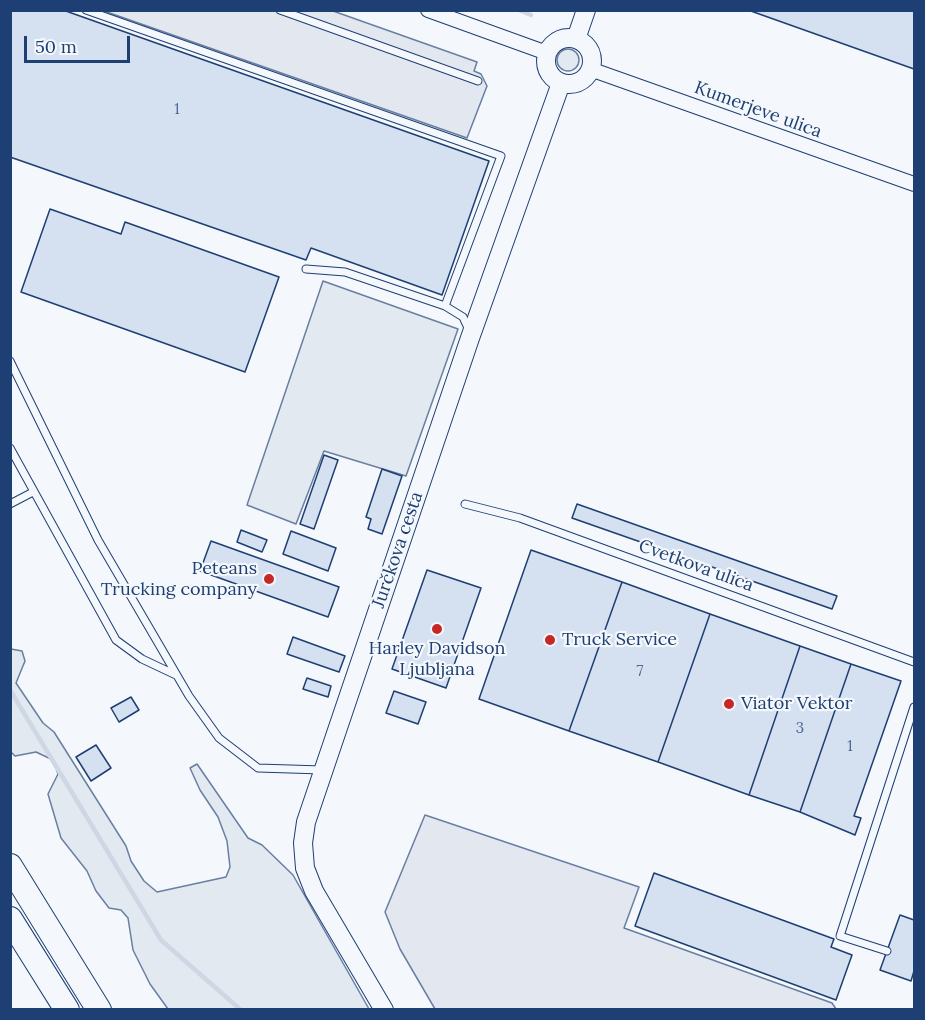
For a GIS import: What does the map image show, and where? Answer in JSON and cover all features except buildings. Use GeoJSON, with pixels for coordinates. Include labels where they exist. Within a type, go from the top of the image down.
{"type":"FeatureCollection","features":[{"type":"Feature","properties":{"kind":"highway"},"geometry":{"type":"LineString","coordinates":[[10,866],[99,1010]]}},
{"type":"Feature","properties":{"kind":"highway"},"geometry":{"type":"LineString","coordinates":[[10,919],[67,1010]]}},
{"type":"Feature","properties":{"kind":"street"},"geometry":{"type":"LineString","coordinates":[[428,10],[547,53]]}},
{"type":"Feature","properties":{"kind":"street"},"geometry":{"type":"LineString","coordinates":[[576,39],[586,10]]}},
{"type":"Feature","properties":{"kind":"street"},"geometry":{"type":"LineString","coordinates":[[576,39],[589,51],[590,69],[578,82],[561,83],[548,71],[547,53],[559,40],[576,39]]}},
{"type":"Feature","properties":{"kind":"street","name":"Kumerjeve ulica"},"geometry":{"type":"LineString","coordinates":[[590,69],[915,184]]}},
{"type":"Feature","properties":{"kind":"street","name":"Jurčkova cesta"},"geometry":{"type":"LineString","coordinates":[[384,1010],[314,891],[305,868],[303,843],[306,822],[470,338],[561,83]]}},
{"type":"Feature","properties":{"kind":"lane"},"geometry":{"type":"LineString","coordinates":[[86,10],[501,156],[446,306]]}},
{"type":"Feature","properties":{"kind":"lane"},"geometry":{"type":"LineString","coordinates":[[280,10],[478,81]]}},
{"type":"Feature","properties":{"kind":"lane"},"geometry":{"type":"LineString","coordinates":[[306,269],[345,272],[446,306],[463,317],[470,338]]}},
{"type":"Feature","properties":{"kind":"lane"},"geometry":{"type":"LineString","coordinates":[[10,361],[98,540],[178,676],[219,738],[258,768],[322,770]]}},
{"type":"Feature","properties":{"kind":"lane"},"geometry":{"type":"LineString","coordinates":[[10,448],[116,640],[142,659],[178,676]]}},
{"type":"Feature","properties":{"kind":"lane"},"geometry":{"type":"LineString","coordinates":[[10,504],[33,492]]}},
{"type":"Feature","properties":{"kind":"lane","name":"Cvetkova ulica"},"geometry":{"type":"LineString","coordinates":[[465,504],[520,518],[915,662]]}},
{"type":"Feature","properties":{"kind":"lane"},"geometry":{"type":"LineString","coordinates":[[887,951],[840,936],[915,707]]}},
{"type":"Feature","properties":{"kind":"shaded area"},"geometry":{"type":"Polygon","coordinates":[[[104,11],[333,11],[477,62],[474,71],[481,74],[487,86],[467,138],[104,11]]]}},
{"type":"Feature","properties":{"kind":"shaded area"},"geometry":{"type":"Polygon","coordinates":[[[564,49],[572,49],[579,56],[579,64],[572,71],[564,71],[557,64],[557,56],[564,49]]]}},
{"type":"Feature","properties":{"kind":"shaded area"},"geometry":{"type":"Polygon","coordinates":[[[323,281],[458,329],[406,476],[324,451],[296,524],[247,505],[323,281]]]}},
{"type":"Feature","properties":{"kind":"shaded area"},"geometry":{"type":"Polygon","coordinates":[[[11,649],[22,651],[25,661],[16,683],[43,723],[54,732],[126,846],[131,861],[144,881],[157,892],[226,877],[230,867],[227,841],[218,817],[200,790],[190,768],[197,764],[248,838],[262,845],[293,875],[369,1009],[168,1009],[150,984],[133,950],[128,918],[121,910],[109,908],[96,891],[87,871],[61,838],[48,794],[58,774],[53,760],[36,752],[15,756],[11,752],[11,649]]]}},
{"type":"Feature","properties":{"kind":"shaded area"},"geometry":{"type":"Polygon","coordinates":[[[425,815],[639,887],[624,928],[832,1003],[836,1009],[435,1009],[400,949],[385,912],[425,815]]]}},
{"type":"Feature","properties":{"kind":"waterway"},"geometry":{"type":"LineString","coordinates":[[519,10],[531,15]]}},
{"type":"Feature","properties":{"kind":"waterway"},"geometry":{"type":"LineString","coordinates":[[10,690],[161,940],[241,1010]]}},
{"type":"Feature","properties":{"kind":"place","name":"Peteans Trucking company"},"geometry":{"type":"Point","coordinates":[269,579]}},
{"type":"Feature","properties":{"kind":"place","name":"Harley Davidson Ljubljana"},"geometry":{"type":"Point","coordinates":[437,629]}},
{"type":"Feature","properties":{"kind":"place","name":"Truck Service"},"geometry":{"type":"Point","coordinates":[550,640]}},
{"type":"Feature","properties":{"kind":"place","name":"Viator Vektor"},"geometry":{"type":"Point","coordinates":[729,704]}}]}
